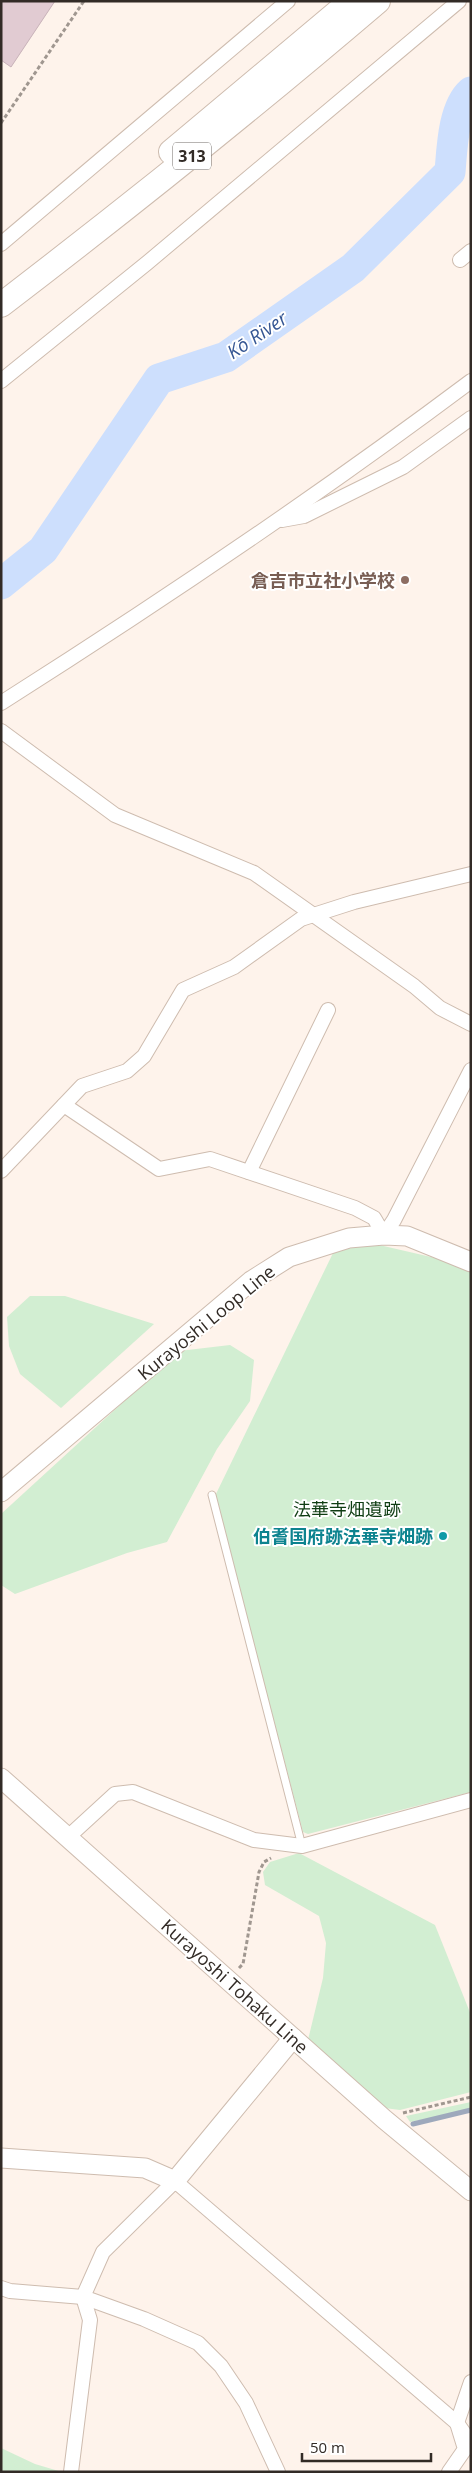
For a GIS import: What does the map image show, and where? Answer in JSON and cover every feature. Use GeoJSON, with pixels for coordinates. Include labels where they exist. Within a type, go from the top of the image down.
{"type":"FeatureCollection","features":[{"type":"Feature","properties":{"kind":"highway","name":"313"},"geometry":{"type":"LineString","coordinates":[[1,286],[104,209],[351,1]]}},
{"type":"Feature","properties":{"kind":"highway","name":"313"},"geometry":{"type":"LineString","coordinates":[[1,305],[115,218],[251,108],[378,1]]}},
{"type":"Feature","properties":{"kind":"main road","name":"Kurayoshi Loop Line"},"geometry":{"type":"LineString","coordinates":[[1,1492],[251,1281],[289,1257],[349,1238],[384,1235],[407,1236],[471,1262]]}},
{"type":"Feature","properties":{"kind":"main road","name":"Kurayoshi Tohaku Line"},"geometry":{"type":"LineString","coordinates":[[1,1778],[384,2119],[471,2191]]}},
{"type":"Feature","properties":{"kind":"main road"},"geometry":{"type":"LineString","coordinates":[[1,2158],[145,2168],[175,2181],[294,2038]]}},
{"type":"Feature","properties":{"kind":"street"},"geometry":{"type":"LineString","coordinates":[[1,244],[288,1]]}},
{"type":"Feature","properties":{"kind":"street"},"geometry":{"type":"LineString","coordinates":[[1,381],[147,263],[459,1]]}},
{"type":"Feature","properties":{"kind":"street"},"geometry":{"type":"LineString","coordinates":[[1,703],[127,624],[326,488],[471,381]]}},
{"type":"Feature","properties":{"kind":"street"},"geometry":{"type":"LineString","coordinates":[[277,520],[304,516],[403,467],[471,418]]}},
{"type":"Feature","properties":{"kind":"street"},"geometry":{"type":"LineString","coordinates":[[1,731],[115,815],[254,873],[312,916],[414,986],[440,1008],[471,1024]]}},
{"type":"Feature","properties":{"kind":"street"},"geometry":{"type":"LineString","coordinates":[[1,1171],[82,1086],[127,1071],[144,1056],[183,990],[234,967],[301,919],[354,902],[471,874]]}},
{"type":"Feature","properties":{"kind":"street"},"geometry":{"type":"LineString","coordinates":[[249,1172],[328,1010]]}},
{"type":"Feature","properties":{"kind":"street"},"geometry":{"type":"LineString","coordinates":[[64,1105],[159,1169],[210,1159],[355,1208],[374,1218],[384,1235],[394,1220],[471,1070]]}},
{"type":"Feature","properties":{"kind":"street"},"geometry":{"type":"LineString","coordinates":[[67,1838],[115,1794],[133,1792],[254,1840],[302,1846],[471,1800]]}},
{"type":"Feature","properties":{"kind":"street"},"geometry":{"type":"LineString","coordinates":[[71,2472],[90,2320],[83,2297],[103,2252],[175,2181],[457,2423],[471,2443]]}},
{"type":"Feature","properties":{"kind":"street"},"geometry":{"type":"LineString","coordinates":[[1,2288],[10,2291],[83,2297],[144,2319],[198,2343],[221,2366],[246,2403],[278,2472]]}},
{"type":"Feature","properties":{"kind":"street"},"geometry":{"type":"LineString","coordinates":[[449,2472],[465,2449],[457,2423],[471,2382]]}},
{"type":"Feature","properties":{"kind":"lane"},"geometry":{"type":"LineString","coordinates":[[212,1495],[302,1846]]}},
{"type":"Feature","properties":{"kind":"path"},"geometry":{"type":"LineString","coordinates":[[1,123],[84,1]]}},
{"type":"Feature","properties":{"kind":"path"},"geometry":{"type":"LineString","coordinates":[[229,1980],[243,1964],[259,1872],[264,1862],[272,1857]]}},
{"type":"Feature","properties":{"kind":"path"},"geometry":{"type":"LineString","coordinates":[[384,2119],[471,2097]]}},
{"type":"Feature","properties":{"kind":"green space","name":"法華寺畑遺跡"},"geometry":{"type":"Polygon","coordinates":[[[375,1244],[444,1260],[471,1270],[471,1792],[308,1834],[303,1832],[215,1496],[334,1251],[375,1244]]]}},
{"type":"Feature","properties":{"kind":"green space"},"geometry":{"type":"Polygon","coordinates":[[[30,1296],[65,1296],[154,1324],[61,1408],[20,1374],[9,1346],[7,1317],[30,1296]]]}},
{"type":"Feature","properties":{"kind":"green space"},"geometry":{"type":"Polygon","coordinates":[[[230,1345],[254,1360],[250,1401],[217,1449],[167,1542],[127,1553],[15,1594],[1,1585],[1,1514],[179,1351],[230,1345]]]}},
{"type":"Feature","properties":{"kind":"green space"},"geometry":{"type":"Polygon","coordinates":[[[299,1853],[435,1925],[471,2015],[471,2092],[400,2110],[377,2107],[307,2044],[323,1978],[326,1943],[319,1916],[265,1885],[263,1872],[270,1862],[299,1853]]]}},
{"type":"Feature","properties":{"kind":"green space"},"geometry":{"type":"Polygon","coordinates":[[[471,2102],[471,2110],[410,2122],[406,2116],[471,2102]]]}},
{"type":"Feature","properties":{"kind":"green space"},"geometry":{"type":"Polygon","coordinates":[[[1,2448],[35,2464],[62,2472],[1,2472],[1,2448]]]}},
{"type":"Feature","properties":{"kind":"building"},"geometry":{"type":"Polygon","coordinates":[[[1,1],[55,1],[11,67],[1,60],[1,1]]]}},
{"type":"Feature","properties":{"kind":"waterway","name":"Kō River"},"geometry":{"type":"LineString","coordinates":[[1,584],[43,550],[159,379],[226,357],[353,268],[450,172],[454,129],[460,108],[471,92]]}},
{"type":"Feature","properties":{"kind":"waterway"},"geometry":{"type":"LineString","coordinates":[[413,2124],[471,2110]]}},
{"type":"Feature","properties":{"kind":"place","name":"倉吉市立社小学校"},"geometry":{"type":"Point","coordinates":[405,580]}},
{"type":"Feature","properties":{"kind":"place","name":"伯耆国府跡法華寺畑跡"},"geometry":{"type":"Point","coordinates":[443,1536]}}]}
